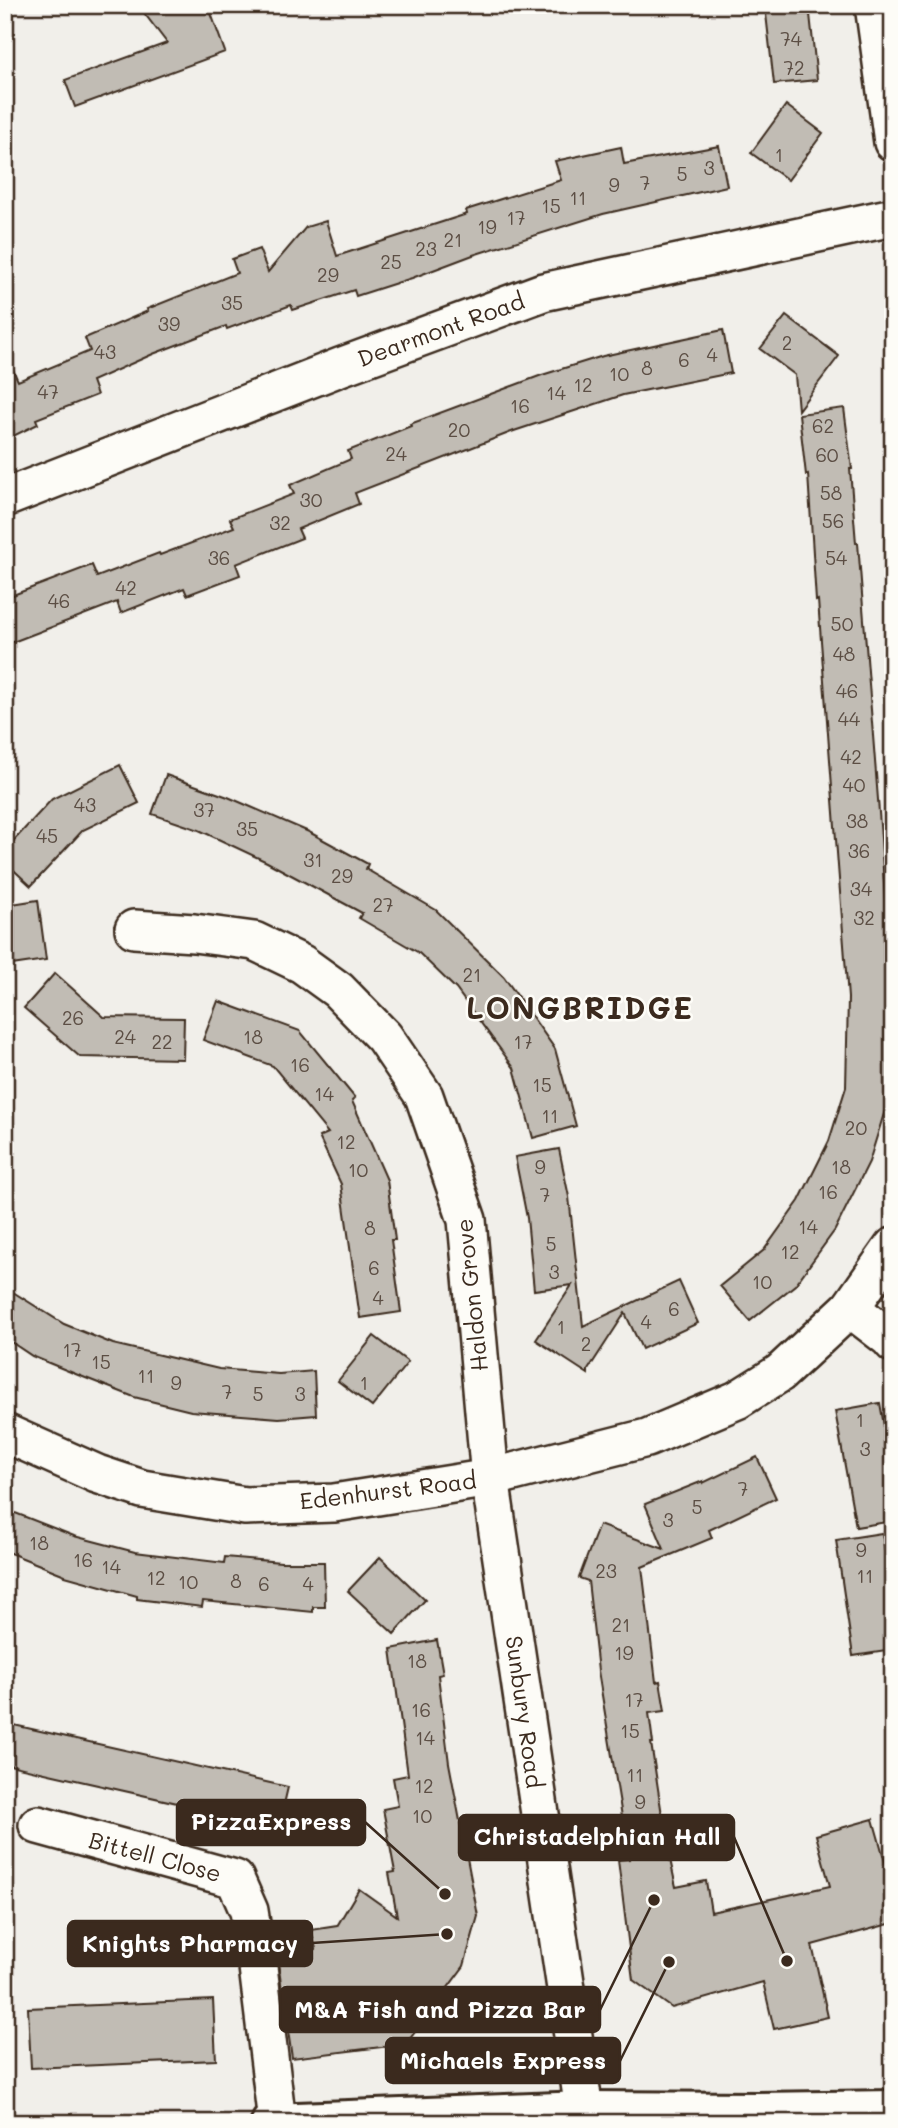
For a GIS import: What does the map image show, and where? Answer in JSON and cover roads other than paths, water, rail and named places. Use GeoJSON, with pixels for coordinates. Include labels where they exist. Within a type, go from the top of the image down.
{"type":"FeatureCollection","features":[{"type":"Feature","properties":{"kind":"street"},"geometry":{"type":"LineString","coordinates":[[874,5],[893,142]]}},
{"type":"Feature","properties":{"kind":"street","name":"Dearmont Road"},"geometry":{"type":"LineString","coordinates":[[5,498],[340,367],[543,292],[893,217]]}},
{"type":"Feature","properties":{"kind":"street","name":"Haldon Grove"},"geometry":{"type":"LineString","coordinates":[[134,929],[254,941],[302,964],[338,990],[384,1037],[424,1096],[467,1220],[490,1478]]}},
{"type":"Feature","properties":{"kind":"street","name":"Edenhurst Road"},"geometry":{"type":"LineString","coordinates":[[5,1433],[97,1474],[142,1489],[245,1506],[334,1503],[490,1478],[647,1438],[737,1399],[780,1373],[850,1308],[893,1247]]}},
{"type":"Feature","properties":{"kind":"street"},"geometry":{"type":"LineString","coordinates":[[850,1308],[893,1343]]}},
{"type":"Feature","properties":{"kind":"street","name":"Sunbury Road"},"geometry":{"type":"LineString","coordinates":[[490,1478],[584,2117]]}},
{"type":"Feature","properties":{"kind":"street","name":"Bittell Close"},"geometry":{"type":"LineString","coordinates":[[38,1825],[235,1879],[251,1923],[277,2122]]}},
{"type":"Feature","properties":{"kind":"street"},"geometry":{"type":"LineString","coordinates":[[271,2123],[584,2117],[757,2118],[893,2110]]}},
{"type":"Feature","properties":{"kind":"place","name":"PizzaExpress"},"geometry":{"type":"Point","coordinates":[445,1894]}},
{"type":"Feature","properties":{"kind":"place","name":"M&A Fish and Pizza Bar"},"geometry":{"type":"Point","coordinates":[654,1900]}},
{"type":"Feature","properties":{"kind":"place","name":"Knights Pharmacy"},"geometry":{"type":"Point","coordinates":[447,1934]}},
{"type":"Feature","properties":{"kind":"place","name":"Christadelphian Hall"},"geometry":{"type":"Point","coordinates":[787,1961]}},
{"type":"Feature","properties":{"kind":"place","name":"Michaels Express"},"geometry":{"type":"Point","coordinates":[669,1962]}},
{"type":"Feature","properties":{"kind":"district","name":"LONGBRIDGE"},"geometry":{"type":"Point","coordinates":[580,1009]}}]}
